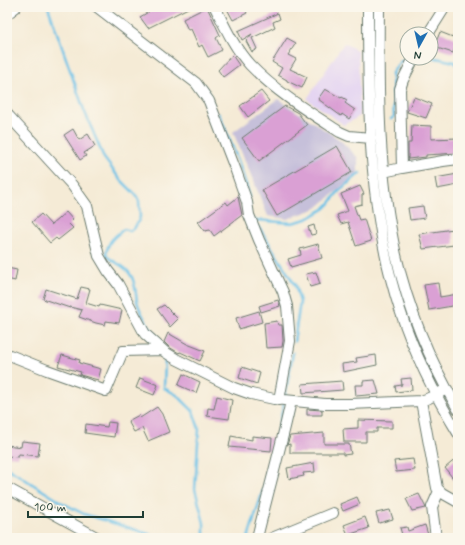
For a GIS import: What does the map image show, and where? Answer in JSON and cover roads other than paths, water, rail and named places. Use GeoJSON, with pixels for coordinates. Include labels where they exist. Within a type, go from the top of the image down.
{"type":"FeatureCollection","features":[{"type":"Feature","properties":{"kind":"street"},"geometry":{"type":"LineString","coordinates":[[7,14],[16,7]]}},
{"type":"Feature","properties":{"kind":"street"},"geometry":{"type":"LineString","coordinates":[[97,7],[196,83],[209,101],[247,202],[249,215],[283,292],[287,306],[290,341],[285,400],[284,435],[268,490],[257,538]]}},
{"type":"Feature","properties":{"kind":"street"},"geometry":{"type":"LineString","coordinates":[[215,7],[228,35],[250,65],[281,92],[340,132],[350,136],[371,138]]}},
{"type":"Feature","properties":{"kind":"street"},"geometry":{"type":"LineString","coordinates":[[368,7],[368,84],[371,138],[377,207],[389,267],[400,309],[413,346],[436,395],[458,433]]}},
{"type":"Feature","properties":{"kind":"street"},"geometry":{"type":"LineString","coordinates":[[379,7],[380,138],[388,210],[396,255],[404,285],[425,342],[458,409]]}},
{"type":"Feature","properties":{"kind":"street"},"geometry":{"type":"LineString","coordinates":[[433,26],[445,7]]}},
{"type":"Feature","properties":{"kind":"street"},"geometry":{"type":"LineString","coordinates":[[402,168],[400,89],[410,66]]}},
{"type":"Feature","properties":{"kind":"street"},"geometry":{"type":"LineString","coordinates":[[7,114],[72,185],[87,206],[99,256],[118,284],[145,334],[176,359],[234,388],[251,394],[285,400],[350,404],[421,401],[447,389]]}},
{"type":"Feature","properties":{"kind":"street"},"geometry":{"type":"LineString","coordinates":[[383,172],[458,159]]}},
{"type":"Feature","properties":{"kind":"street"},"geometry":{"type":"LineString","coordinates":[[7,354],[106,391],[123,352],[163,350]]}},
{"type":"Feature","properties":{"kind":"street"},"geometry":{"type":"LineString","coordinates":[[421,401],[435,481],[439,491],[458,502]]}},
{"type":"Feature","properties":{"kind":"street"},"geometry":{"type":"LineString","coordinates":[[7,488],[98,538]]}},
{"type":"Feature","properties":{"kind":"street"},"geometry":{"type":"LineString","coordinates":[[436,538],[432,507],[439,491]]}},
{"type":"Feature","properties":{"kind":"street"},"geometry":{"type":"LineString","coordinates":[[272,538],[333,513]]}},
{"type":"Feature","properties":{"kind":"waterway"},"geometry":{"type":"LineString","coordinates":[[48,7],[84,110],[104,158],[119,178],[136,195],[139,201],[140,217],[135,227],[130,231],[124,229],[114,237],[108,246],[106,255],[125,268],[132,277],[140,311],[158,339]]}},
{"type":"Feature","properties":{"kind":"waterway"},"geometry":{"type":"LineString","coordinates":[[439,59],[455,62],[458,68]]}},
{"type":"Feature","properties":{"kind":"waterway"},"geometry":{"type":"LineString","coordinates":[[391,119],[394,117],[392,73],[399,63]]}},
{"type":"Feature","properties":{"kind":"waterway"},"geometry":{"type":"LineString","coordinates":[[204,86],[210,95]]}},
{"type":"Feature","properties":{"kind":"waterway"},"geometry":{"type":"LineString","coordinates":[[219,114],[239,163],[250,197]]}},
{"type":"Feature","properties":{"kind":"waterway"},"geometry":{"type":"LineString","coordinates":[[255,220],[292,223],[307,219],[324,209],[338,192],[360,173]]}},
{"type":"Feature","properties":{"kind":"waterway"},"geometry":{"type":"LineString","coordinates":[[259,227],[295,285],[300,302],[294,342]]}},
{"type":"Feature","properties":{"kind":"waterway"},"geometry":{"type":"LineString","coordinates":[[285,397],[293,353]]}},
{"type":"Feature","properties":{"kind":"waterway"},"geometry":{"type":"LineString","coordinates":[[165,359],[164,388],[177,395],[193,411],[199,429],[195,489],[204,523],[204,538]]}},
{"type":"Feature","properties":{"kind":"waterway"},"geometry":{"type":"LineString","coordinates":[[248,538],[270,468],[284,402]]}},
{"type":"Feature","properties":{"kind":"waterway"},"geometry":{"type":"LineString","coordinates":[[7,468],[61,502],[84,514],[149,534],[156,538]]}}]}
